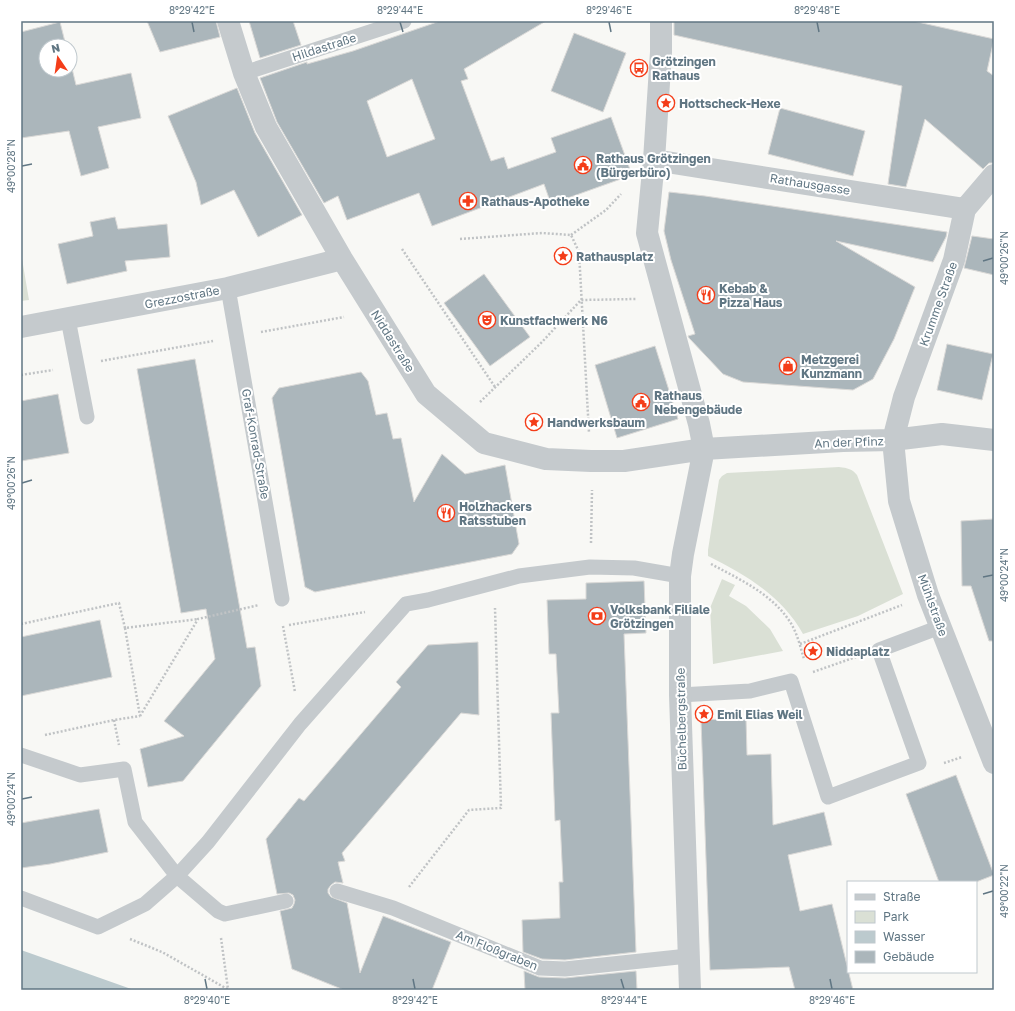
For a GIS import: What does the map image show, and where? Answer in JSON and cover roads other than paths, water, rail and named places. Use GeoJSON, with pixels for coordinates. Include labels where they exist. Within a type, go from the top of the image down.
{"type":"FeatureCollection","features":[{"type":"Feature","properties":{"kind":"street","name":"Niddastraße"},"geometry":{"type":"LineString","coordinates":[[228,21],[244,73],[266,127],[342,259],[426,394],[484,443],[546,459],[591,461],[624,460],[704,450]]}},
{"type":"Feature","properties":{"kind":"street"},"geometry":{"type":"LineString","coordinates":[[661,21],[661,52],[654,160],[647,233],[664,299],[700,424],[704,450]]}},
{"type":"Feature","properties":{"kind":"street","name":"Rathausgasse"},"geometry":{"type":"LineString","coordinates":[[654,160],[965,209]]}},
{"type":"Feature","properties":{"kind":"street","name":"Krumme Straße"},"geometry":{"type":"LineString","coordinates":[[893,440],[904,397],[954,260],[965,209],[994,175]]}},
{"type":"Feature","properties":{"kind":"street","name":"Grezzostraße"},"geometry":{"type":"LineString","coordinates":[[21,327],[228,288],[342,259]]}},
{"type":"Feature","properties":{"kind":"street","name":"An der Pfinz"},"geometry":{"type":"LineString","coordinates":[[704,450],[843,441],[893,440],[942,434],[994,440]]}},
{"type":"Feature","properties":{"kind":"street","name":"Mühlstraße"},"geometry":{"type":"LineString","coordinates":[[893,440],[899,501],[928,596],[990,743]]}},
{"type":"Feature","properties":{"kind":"street","name":"Büchelbergstraße"},"geometry":{"type":"LineString","coordinates":[[690,990],[680,695],[680,576],[704,450]]}},
{"type":"Feature","properties":{"kind":"lane","name":"Hildastraße"},"geometry":{"type":"LineString","coordinates":[[244,73],[404,21]]}},
{"type":"Feature","properties":{"kind":"lane","name":"Graf-Konrad-Straße"},"geometry":{"type":"LineString","coordinates":[[228,288],[238,337],[282,599]]}},
{"type":"Feature","properties":{"kind":"lane"},"geometry":{"type":"LineString","coordinates":[[68,319],[87,417]]}},
{"type":"Feature","properties":{"kind":"lane"},"geometry":{"type":"LineString","coordinates":[[21,898],[98,927],[145,904],[177,876],[208,842],[300,724],[406,604],[494,584],[519,576],[590,567],[634,568],[680,576]]}},
{"type":"Feature","properties":{"kind":"lane"},"geometry":{"type":"LineString","coordinates":[[680,695],[750,690],[791,681],[828,798],[919,763],[878,650],[940,627]]}},
{"type":"Feature","properties":{"kind":"lane"},"geometry":{"type":"LineString","coordinates":[[24,757],[80,775],[124,769],[135,822],[177,876],[218,911],[225,914],[286,901]]}},
{"type":"Feature","properties":{"kind":"lane","name":"Am Floßgraben"},"geometry":{"type":"LineString","coordinates":[[336,891],[393,908],[540,968],[565,969],[688,956]]}},
{"type":"Feature","properties":{"kind":"water"},"geometry":{"type":"Polygon","coordinates":[[[21,950],[134,990],[21,990],[21,950]]]}},
{"type":"Feature","properties":{"kind":"place","name":"Grötzingen Rathaus"},"geometry":{"type":"Point","coordinates":[639,68]}},
{"type":"Feature","properties":{"kind":"place","name":"Hottscheck-Hexe"},"geometry":{"type":"Point","coordinates":[666,103]}},
{"type":"Feature","properties":{"kind":"place","name":"Rathaus Grötzingen (Bürgerbüro)"},"geometry":{"type":"Point","coordinates":[583,165]}},
{"type":"Feature","properties":{"kind":"place","name":"Rathaus-Apotheke"},"geometry":{"type":"Point","coordinates":[468,201]}},
{"type":"Feature","properties":{"kind":"place","name":"Rathausplatz"},"geometry":{"type":"Point","coordinates":[563,256]}},
{"type":"Feature","properties":{"kind":"place","name":"Kebab & Pizza Haus"},"geometry":{"type":"Point","coordinates":[706,295]}},
{"type":"Feature","properties":{"kind":"place","name":"Kunstfachwerk N6"},"geometry":{"type":"Point","coordinates":[487,320]}},
{"type":"Feature","properties":{"kind":"place","name":"Metzgerei Kunzmann"},"geometry":{"type":"Point","coordinates":[788,366]}},
{"type":"Feature","properties":{"kind":"place","name":"Rathaus Nebengebäude"},"geometry":{"type":"Point","coordinates":[641,402]}},
{"type":"Feature","properties":{"kind":"place","name":"Handwerksbaum"},"geometry":{"type":"Point","coordinates":[534,422]}},
{"type":"Feature","properties":{"kind":"place","name":"Holzhackers Ratsstuben"},"geometry":{"type":"Point","coordinates":[446,513]}},
{"type":"Feature","properties":{"kind":"place","name":"Volksbank Filiale Grötzingen"},"geometry":{"type":"Point","coordinates":[597,616]}},
{"type":"Feature","properties":{"kind":"place","name":"Niddaplatz"},"geometry":{"type":"Point","coordinates":[813,651]}},
{"type":"Feature","properties":{"kind":"place","name":"Emil Elias Weil"},"geometry":{"type":"Point","coordinates":[704,714]}}]}
